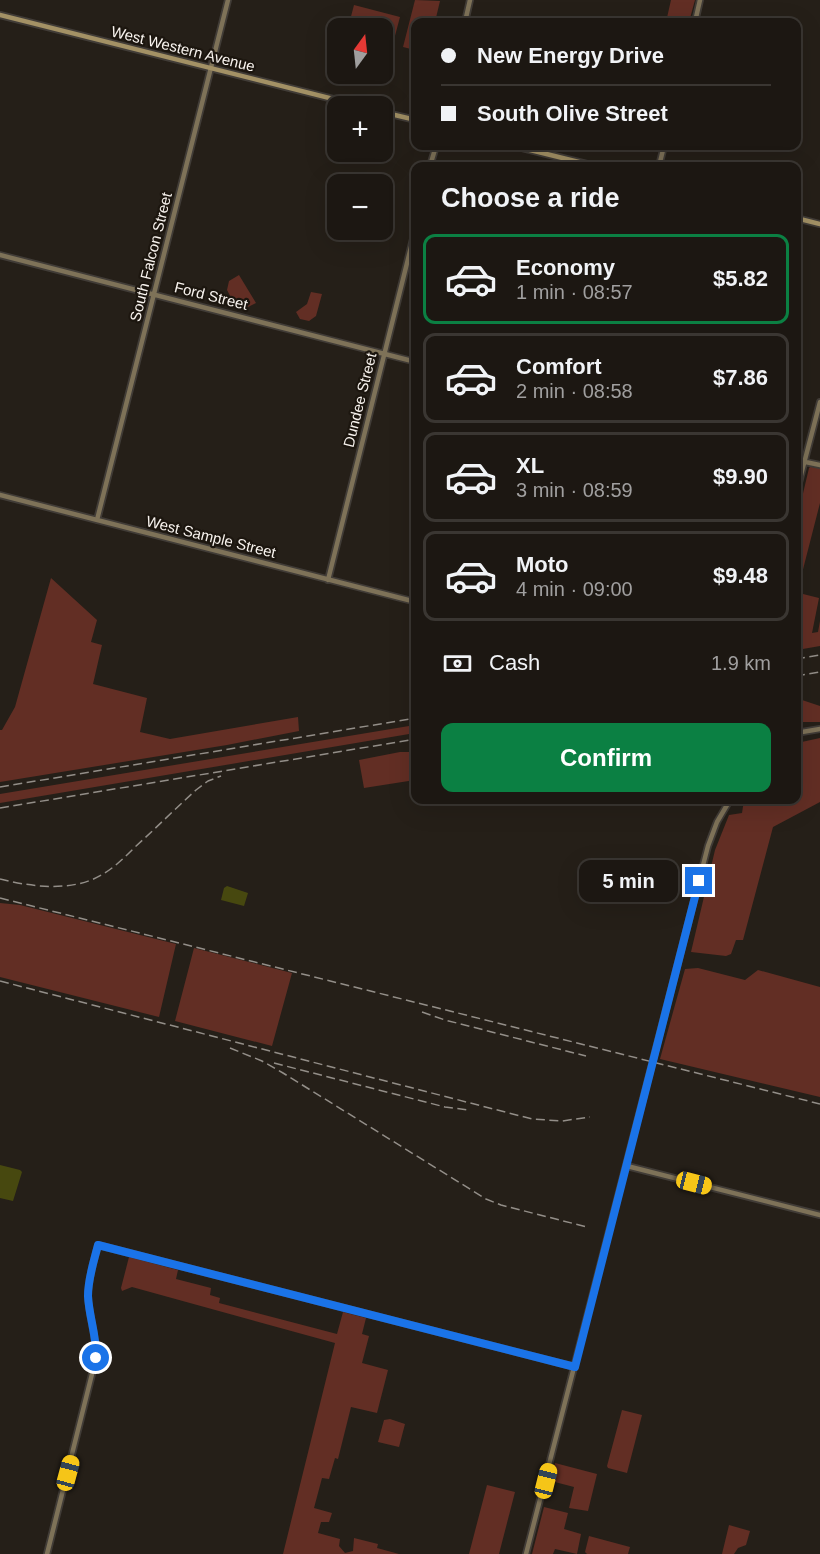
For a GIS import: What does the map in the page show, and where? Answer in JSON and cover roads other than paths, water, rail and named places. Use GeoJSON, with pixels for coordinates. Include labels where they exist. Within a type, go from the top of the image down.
{"type":"FeatureCollection","features":[{"type":"Feature","properties":{"kind":"main road","name":"West Western Avenue"},"geometry":{"type":"LineString","coordinates":[[0,15],[327,98]]}},
{"type":"Feature","properties":{"kind":"main road"},"geometry":{"type":"LineString","coordinates":[[393,115],[411,119]]}},
{"type":"Feature","properties":{"kind":"main road"},"geometry":{"type":"LineString","coordinates":[[530,150],[579,162]]}},
{"type":"Feature","properties":{"kind":"main road"},"geometry":{"type":"LineString","coordinates":[[801,219],[820,224]]}},
{"type":"Feature","properties":{"kind":"street","name":"South Falcon Street"},"geometry":{"type":"LineString","coordinates":[[97,520],[228,0]]}},
{"type":"Feature","properties":{"kind":"street"},"geometry":{"type":"LineString","coordinates":[[466,18],[470,0]]}},
{"type":"Feature","properties":{"kind":"street"},"geometry":{"type":"LineString","coordinates":[[696,18],[700,0]]}},
{"type":"Feature","properties":{"kind":"street","name":"Dundee Street"},"geometry":{"type":"LineString","coordinates":[[328,580],[411,247]]}},
{"type":"Feature","properties":{"kind":"street","name":"Ford Street"},"geometry":{"type":"LineString","coordinates":[[0,255],[411,361]]}},
{"type":"Feature","properties":{"kind":"street"},"geometry":{"type":"LineString","coordinates":[[801,476],[820,402]]}},
{"type":"Feature","properties":{"kind":"street"},"geometry":{"type":"LineString","coordinates":[[801,461],[820,465]]}},
{"type":"Feature","properties":{"kind":"street","name":"West Sample Street"},"geometry":{"type":"LineString","coordinates":[[0,495],[411,601]]}},
{"type":"Feature","properties":{"kind":"street"},"geometry":{"type":"LineString","coordinates":[[801,731],[820,729]]}},
{"type":"Feature","properties":{"kind":"street"},"geometry":{"type":"LineString","coordinates":[[526,1554],[709,842],[728,804]]}},
{"type":"Feature","properties":{"kind":"street"},"geometry":{"type":"LineString","coordinates":[[627,1166],[820,1215]]}},
{"type":"Feature","properties":{"kind":"street"},"geometry":{"type":"LineString","coordinates":[[47,1554],[95,1362],[96,1344],[88,1289],[98,1245],[575,1367]]}},
{"type":"Feature","properties":{"kind":"railway"},"geometry":{"type":"LineString","coordinates":[[801,658],[820,655]]}},
{"type":"Feature","properties":{"kind":"railway"},"geometry":{"type":"LineString","coordinates":[[801,675],[820,672]]}},
{"type":"Feature","properties":{"kind":"railway"},"geometry":{"type":"LineString","coordinates":[[0,787],[411,719]]}},
{"type":"Feature","properties":{"kind":"railway"},"geometry":{"type":"LineString","coordinates":[[0,808],[411,740]]}},
{"type":"Feature","properties":{"kind":"railway"},"geometry":{"type":"LineString","coordinates":[[0,879],[22,884],[57,886],[80,883],[98,877],[120,861],[196,790],[208,781],[221,776]]}},
{"type":"Feature","properties":{"kind":"railway"},"geometry":{"type":"LineString","coordinates":[[0,898],[820,1104]]}},
{"type":"Feature","properties":{"kind":"railway"},"geometry":{"type":"LineString","coordinates":[[0,981],[532,1119],[562,1121],[590,1117]]}},
{"type":"Feature","properties":{"kind":"railway"},"geometry":{"type":"LineString","coordinates":[[422,1012],[586,1056]]}},
{"type":"Feature","properties":{"kind":"railway"},"geometry":{"type":"LineString","coordinates":[[230,1048],[262,1061],[283,1073],[486,1199],[587,1227]]}},
{"type":"Feature","properties":{"kind":"railway"},"geometry":{"type":"LineString","coordinates":[[274,1063],[445,1107],[469,1110]]}}]}
